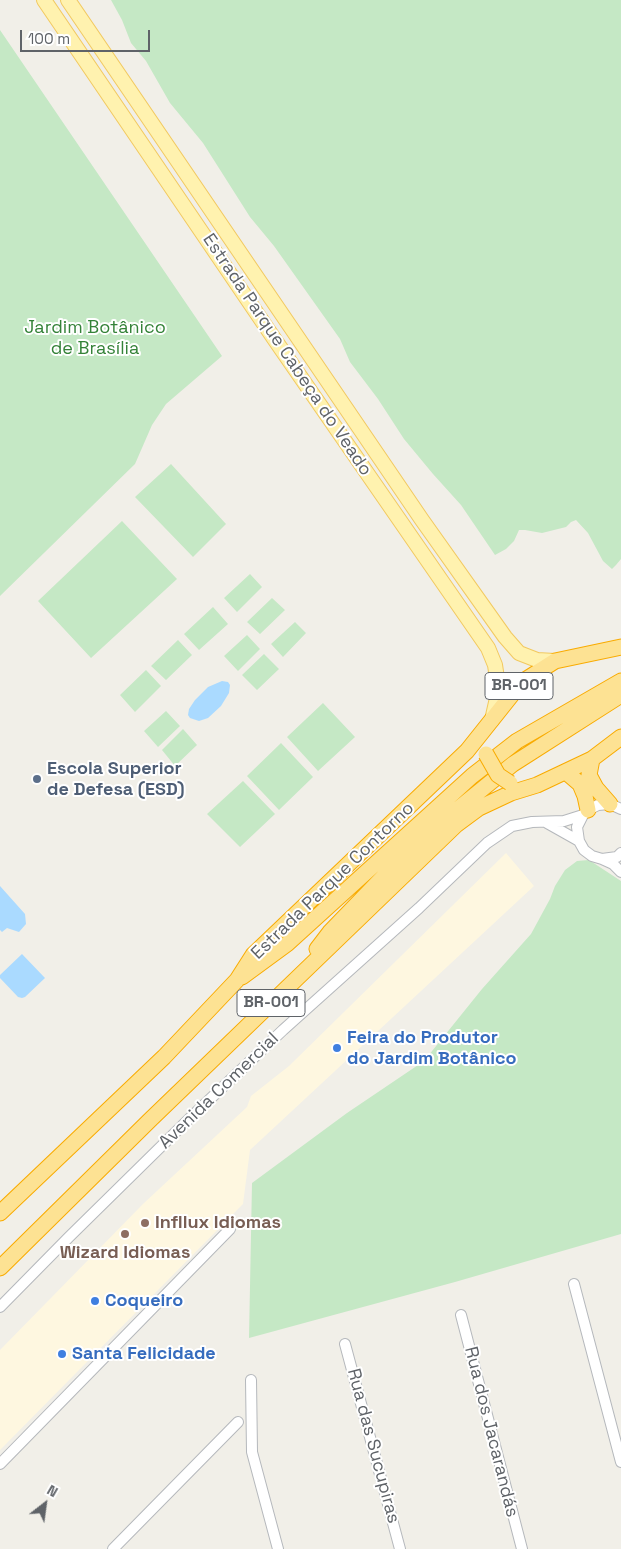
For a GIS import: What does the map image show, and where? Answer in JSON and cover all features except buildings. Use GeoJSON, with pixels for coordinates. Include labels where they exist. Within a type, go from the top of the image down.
{"type":"FeatureCollection","features":[{"type":"Feature","properties":{"kind":"highway","name":"Estrada Parque Contorno"},"geometry":{"type":"LineString","coordinates":[[0,1213],[164,1057],[237,980],[253,955],[466,751],[522,682],[537,670],[555,661],[621,647]]}},
{"type":"Feature","properties":{"kind":"highway"},"geometry":{"type":"LineString","coordinates":[[601,652],[621,661]]}},
{"type":"Feature","properties":{"kind":"highway"},"geometry":{"type":"LineString","coordinates":[[237,980],[287,944],[479,770],[517,741],[621,681]]}},
{"type":"Feature","properties":{"kind":"highway"},"geometry":{"type":"LineString","coordinates":[[289,986],[330,932],[416,843],[513,764],[621,695]]}},
{"type":"Feature","properties":{"kind":"highway"},"geometry":{"type":"LineString","coordinates":[[492,720],[486,742],[486,754],[498,775],[510,783],[522,786],[537,785]]}},
{"type":"Feature","properties":{"kind":"highway","name":"BR-001"},"geometry":{"type":"LineString","coordinates":[[0,1268],[151,1118],[456,825],[479,808],[511,793],[537,785],[592,759],[621,737]]}},
{"type":"Feature","properties":{"kind":"highway"},"geometry":{"type":"LineString","coordinates":[[592,759],[589,775],[596,788],[615,807]]}},
{"type":"Feature","properties":{"kind":"highway"},"geometry":{"type":"LineString","coordinates":[[566,772],[580,784],[585,796],[585,812]]}},
{"type":"Feature","properties":{"kind":"main road","name":"Estrada Parque Cabeça do Veado"},"geometry":{"type":"LineString","coordinates":[[44,0],[488,648],[495,665],[498,685],[492,720]]}},
{"type":"Feature","properties":{"kind":"main road","name":"Estrada Parque Cabeça do Veado"},"geometry":{"type":"LineString","coordinates":[[68,0],[422,520],[505,637],[519,653],[537,660],[555,661]]}},
{"type":"Feature","properties":{"kind":"main road"},"geometry":{"type":"LineString","coordinates":[[226,268],[243,257]]}},
{"type":"Feature","properties":{"kind":"main road"},"geometry":{"type":"LineString","coordinates":[[238,284],[254,273]]}},
{"type":"Feature","properties":{"kind":"street","name":"Avenida Comercial"},"geometry":{"type":"LineString","coordinates":[[0,1307],[190,1118],[487,843],[512,826],[564,821],[598,805],[615,807]]}},
{"type":"Feature","properties":{"kind":"street"},"geometry":{"type":"LineString","coordinates":[[585,812],[577,827],[579,841],[584,850],[592,856],[613,864],[621,872]]}},
{"type":"Feature","properties":{"kind":"street"},"geometry":{"type":"LineString","coordinates":[[544,822],[579,841]]}},
{"type":"Feature","properties":{"kind":"street"},"geometry":{"type":"LineString","coordinates":[[602,859],[617,857],[621,853]]}},
{"type":"Feature","properties":{"kind":"street"},"geometry":{"type":"LineString","coordinates":[[0,1464],[230,1229]]}},
{"type":"Feature","properties":{"kind":"street"},"geometry":{"type":"LineString","coordinates":[[574,1284],[621,1462]]}},
{"type":"Feature","properties":{"kind":"street","name":"Rua dos Jacarandás"},"geometry":{"type":"LineString","coordinates":[[461,1315],[522,1549]]}},
{"type":"Feature","properties":{"kind":"street","name":"Rua das Sucupiras"},"geometry":{"type":"LineString","coordinates":[[346,1344],[400,1549]]}},
{"type":"Feature","properties":{"kind":"street"},"geometry":{"type":"LineString","coordinates":[[251,1380],[252,1452],[278,1549]]}},
{"type":"Feature","properties":{"kind":"street"},"geometry":{"type":"LineString","coordinates":[[113,1549],[238,1422]]}},
{"type":"Feature","properties":{"kind":"shaded area"},"geometry":{"type":"Polygon","coordinates":[[[506,853],[534,886],[250,1150],[243,1204],[0,1450],[0,1350],[143,1204],[247,1107],[251,1096],[289,1066],[506,853]]]}},
{"type":"Feature","properties":{"kind":"green space"},"geometry":{"type":"Polygon","coordinates":[[[111,0],[621,0],[621,559],[612,569],[603,561],[588,533],[576,520],[566,527],[542,533],[519,530],[514,541],[506,549],[495,555],[461,505],[404,439],[378,399],[350,362],[340,339],[274,246],[250,217],[203,143],[170,103],[146,61],[131,43],[122,20],[111,0]]]}},
{"type":"Feature","properties":{"kind":"green space","name":"Jardim Botânico de Brasília"},"geometry":{"type":"Polygon","coordinates":[[[0,30],[222,356],[166,404],[152,425],[135,464],[0,596],[0,30]]]}},
{"type":"Feature","properties":{"kind":"green space"},"geometry":{"type":"Polygon","coordinates":[[[171,464],[226,524],[193,557],[135,497],[171,464]]]}},
{"type":"Feature","properties":{"kind":"green space"},"geometry":{"type":"Polygon","coordinates":[[[122,521],[177,579],[91,658],[38,601],[122,521]]]}},
{"type":"Feature","properties":{"kind":"green space"},"geometry":{"type":"Polygon","coordinates":[[[250,574],[262,587],[237,612],[224,598],[250,574]]]}},
{"type":"Feature","properties":{"kind":"green space"},"geometry":{"type":"Polygon","coordinates":[[[272,598],[285,610],[260,634],[247,622],[272,598]]]}},
{"type":"Feature","properties":{"kind":"green space"},"geometry":{"type":"Polygon","coordinates":[[[213,607],[228,624],[199,650],[184,634],[213,607]]]}},
{"type":"Feature","properties":{"kind":"green space"},"geometry":{"type":"Polygon","coordinates":[[[295,622],[306,633],[283,657],[271,644],[295,622]]]}},
{"type":"Feature","properties":{"kind":"green space"},"geometry":{"type":"Polygon","coordinates":[[[247,635],[260,649],[238,671],[224,656],[247,635]]]}},
{"type":"Feature","properties":{"kind":"green space"},"geometry":{"type":"Polygon","coordinates":[[[178,640],[192,655],[166,680],[151,666],[178,640]]]}},
{"type":"Feature","properties":{"kind":"green space"},"geometry":{"type":"Polygon","coordinates":[[[264,654],[279,669],[257,690],[242,675],[264,654]]]}},
{"type":"Feature","properties":{"kind":"green space"},"geometry":{"type":"Polygon","coordinates":[[[146,670],[161,686],[135,712],[120,695],[146,670]]]}},
{"type":"Feature","properties":{"kind":"green space"},"geometry":{"type":"Polygon","coordinates":[[[323,703],[355,737],[318,771],[287,737],[323,703]]]}},
{"type":"Feature","properties":{"kind":"green space"},"geometry":{"type":"Polygon","coordinates":[[[166,711],[180,726],[158,747],[144,731],[166,711]]]}},
{"type":"Feature","properties":{"kind":"green space"},"geometry":{"type":"Polygon","coordinates":[[[183,729],[197,745],[175,766],[162,750],[183,729]]]}},
{"type":"Feature","properties":{"kind":"green space"},"geometry":{"type":"Polygon","coordinates":[[[281,743],[313,777],[279,810],[247,776],[281,743]]]}},
{"type":"Feature","properties":{"kind":"green space"},"geometry":{"type":"Polygon","coordinates":[[[243,781],[275,814],[240,847],[207,814],[243,781]]]}},
{"type":"Feature","properties":{"kind":"green space"},"geometry":{"type":"Polygon","coordinates":[[[589,860],[621,881],[621,1234],[455,1282],[249,1338],[252,1183],[347,1113],[424,1061],[482,989],[531,934],[565,870],[577,861],[589,860]]]}},
{"type":"Feature","properties":{"kind":"water"},"geometry":{"type":"Polygon","coordinates":[[[222,681],[228,682],[230,685],[229,693],[221,706],[208,718],[199,721],[190,718],[188,715],[189,709],[195,700],[208,687],[222,681]]]}},
{"type":"Feature","properties":{"kind":"water"},"geometry":{"type":"Polygon","coordinates":[[[0,886],[25,914],[26,924],[19,932],[7,928],[2,932],[0,930],[0,886]]]}},
{"type":"Feature","properties":{"kind":"water"},"geometry":{"type":"Polygon","coordinates":[[[22,954],[45,978],[22,998],[18,997],[0,978],[0,975],[22,954]]]}},
{"type":"Feature","properties":{"kind":"place","name":"Escola Superior de Defesa (ESD)"},"geometry":{"type":"Point","coordinates":[37,779]}},
{"type":"Feature","properties":{"kind":"place","name":"Feira do Produtor do Jardim Botânico"},"geometry":{"type":"Point","coordinates":[337,1048]}},
{"type":"Feature","properties":{"kind":"place","name":"Infllux Idiomas"},"geometry":{"type":"Point","coordinates":[145,1223]}},
{"type":"Feature","properties":{"kind":"place","name":"Wizard Idiomas"},"geometry":{"type":"Point","coordinates":[125,1234]}},
{"type":"Feature","properties":{"kind":"place","name":"Coqueiro"},"geometry":{"type":"Point","coordinates":[95,1301]}},
{"type":"Feature","properties":{"kind":"place","name":"Santa Felicidade"},"geometry":{"type":"Point","coordinates":[62,1354]}}]}
